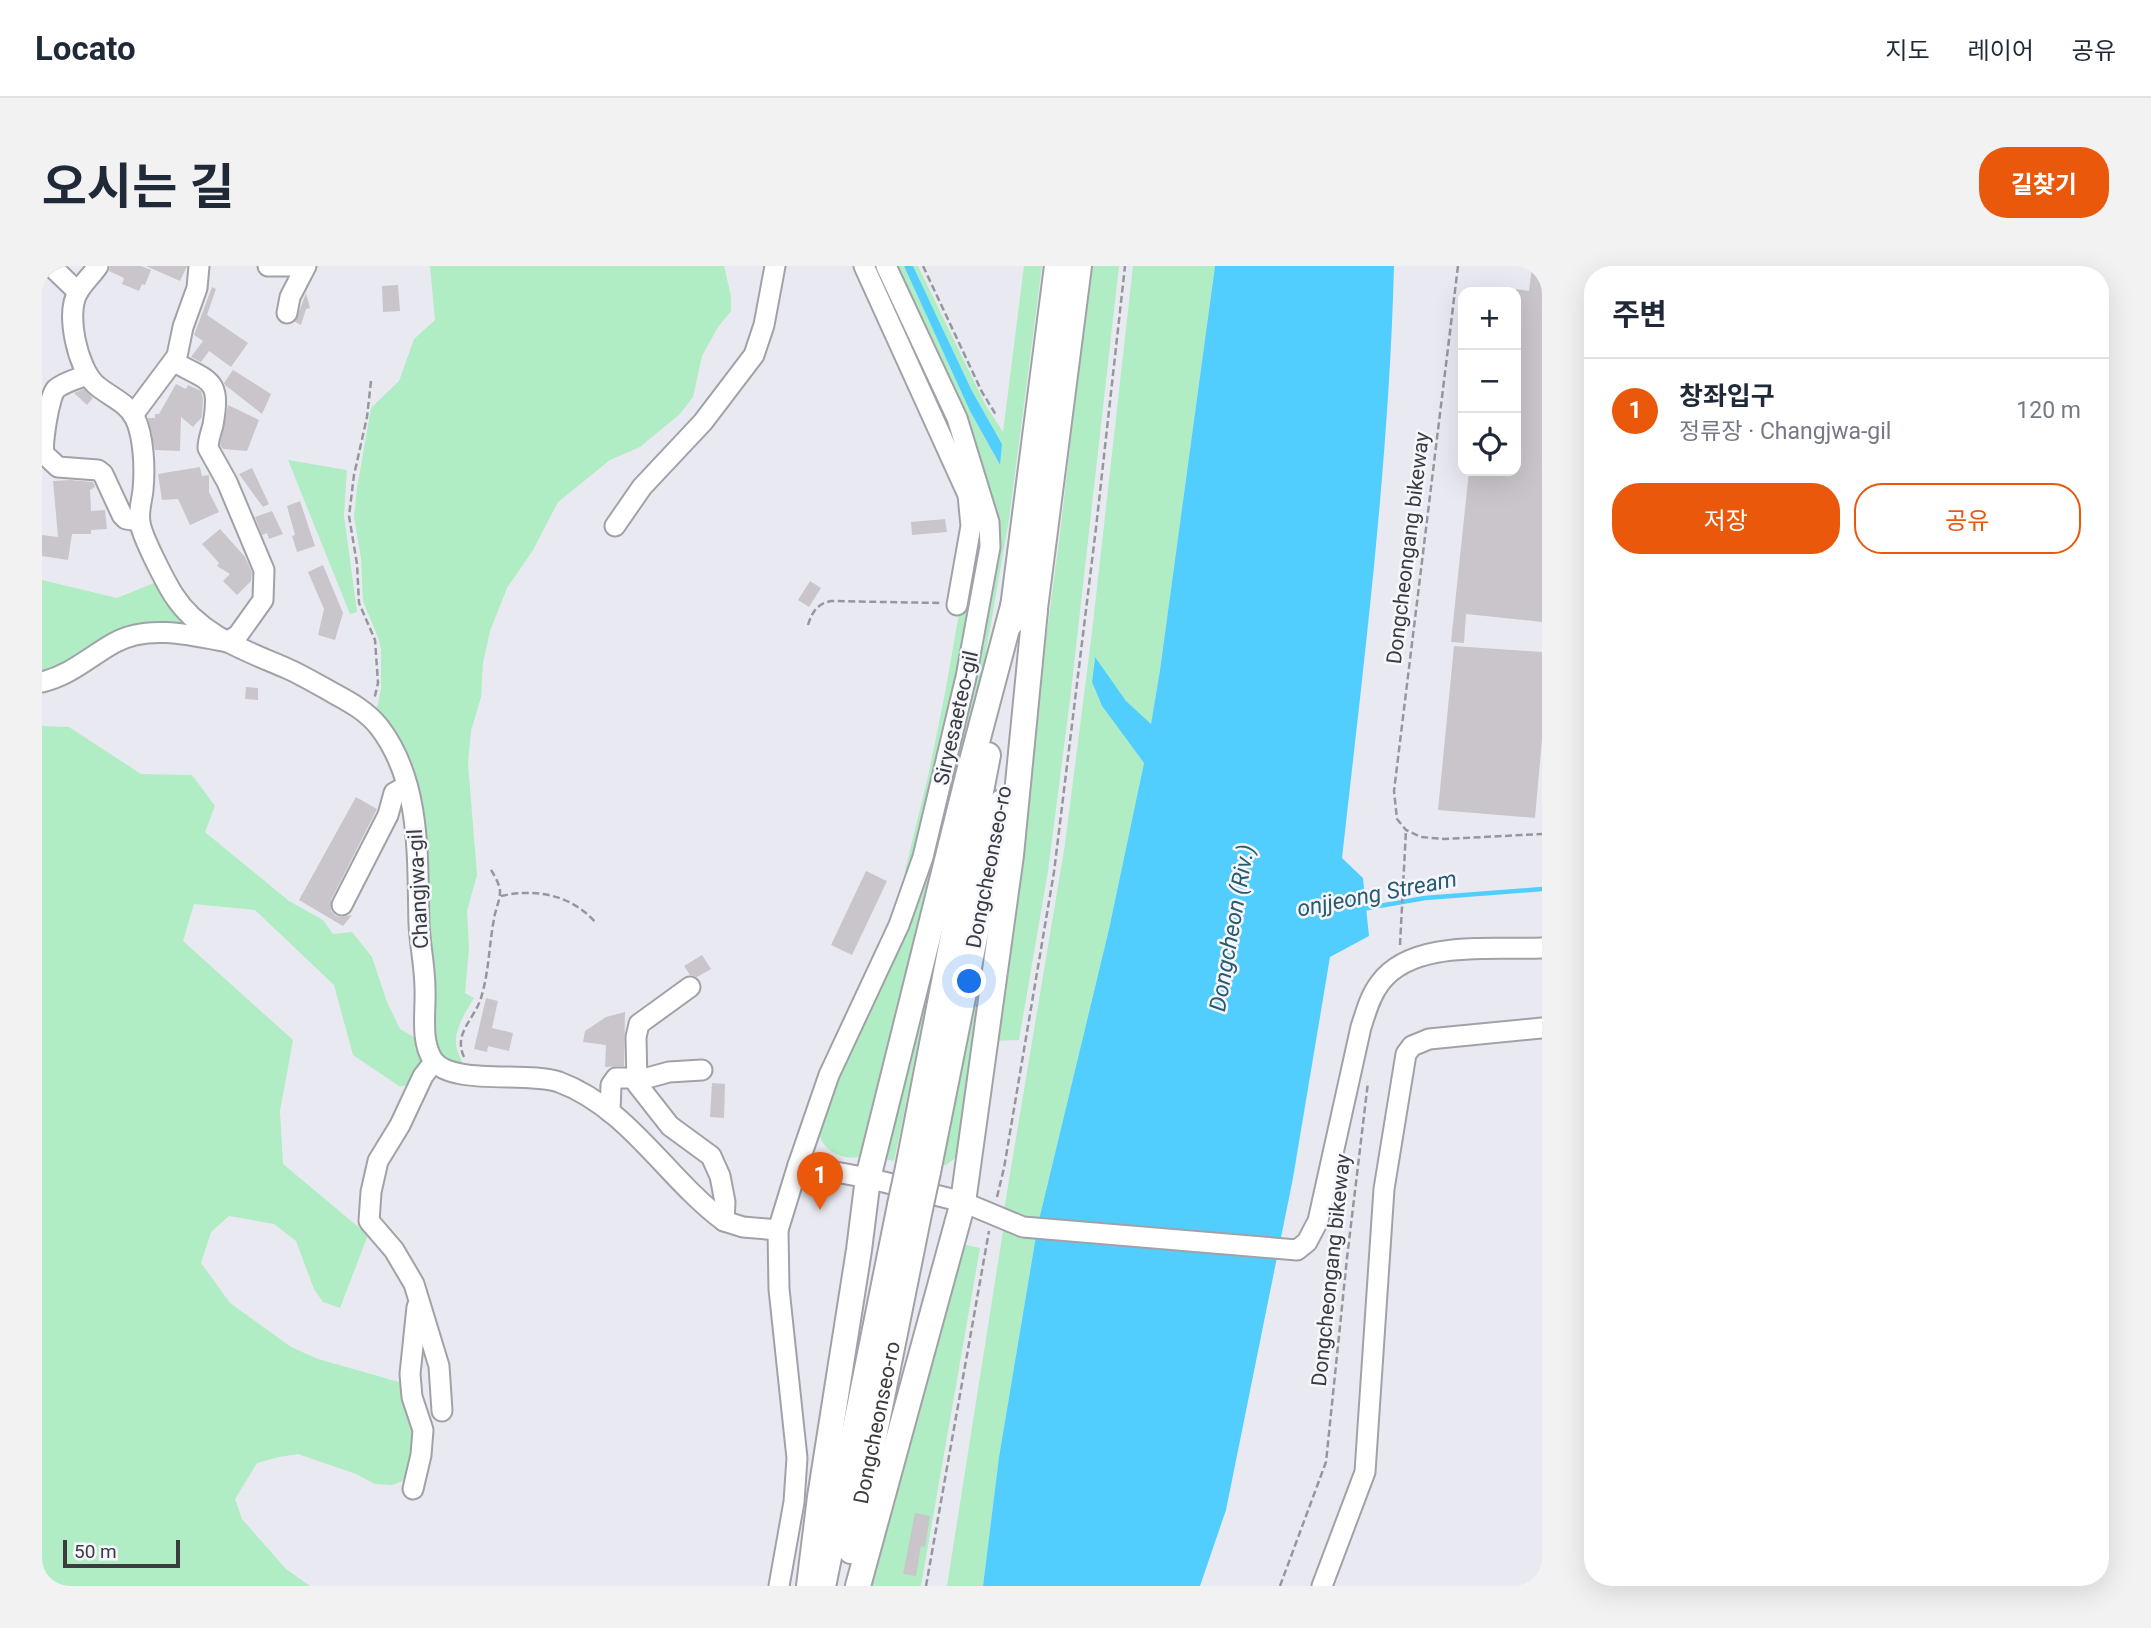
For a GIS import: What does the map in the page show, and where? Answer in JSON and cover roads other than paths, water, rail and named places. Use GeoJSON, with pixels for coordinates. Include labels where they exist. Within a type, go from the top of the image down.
{"type":"FeatureCollection","features":[{"type":"Feature","properties":{"kind":"main road","name":"Dongcheonseo-ro"},"geometry":{"type":"LineString","coordinates":[[1024,608],[1057,266]]}},
{"type":"Feature","properties":{"kind":"main road","name":"Dongcheonseo-ro"},"geometry":{"type":"LineString","coordinates":[[823,1586],[918,1170],[970,856],[1024,608],[1079,266]]}},
{"type":"Feature","properties":{"kind":"main road"},"geometry":{"type":"LineString","coordinates":[[809,1586],[868,1178],[969,772],[1024,608]]}},
{"type":"Feature","properties":{"kind":"main road"},"geometry":{"type":"LineString","coordinates":[[858,1586],[964,1202],[1011,855],[1024,608]]}},
{"type":"Feature","properties":{"kind":"main road","name":"Dongcheonseo-ro"},"geometry":{"type":"LineString","coordinates":[[844,1586],[910,1207]]}},
{"type":"Feature","properties":{"kind":"street"},"geometry":{"type":"LineString","coordinates":[[51,266],[78,292]]}},
{"type":"Feature","properties":{"kind":"street"},"geometry":{"type":"LineString","coordinates":[[98,266],[78,292],[74,307],[75,338],[80,361],[86,375],[96,386],[124,405],[133,415],[174,362],[197,288],[199,266]]}},
{"type":"Feature","properties":{"kind":"street"},"geometry":{"type":"LineString","coordinates":[[268,266],[291,266]]}},
{"type":"Feature","properties":{"kind":"street"},"geometry":{"type":"LineString","coordinates":[[287,313],[290,297],[306,266]]}},
{"type":"Feature","properties":{"kind":"street"},"geometry":{"type":"LineString","coordinates":[[615,526],[642,487],[703,422],[754,355],[764,325],[775,266]]}},
{"type":"Feature","properties":{"kind":"street"},"geometry":{"type":"LineString","coordinates":[[864,266],[968,495],[971,526],[957,605]]}},
{"type":"Feature","properties":{"kind":"street","name":"Siryesaeteo-gil"},"geometry":{"type":"LineString","coordinates":[[779,1586],[794,1502],[797,1458],[779,1289],[778,1230],[829,1075],[898,925],[923,857],[964,690],[990,547],[989,522],[957,418],[886,266]]}},
{"type":"Feature","properties":{"kind":"street"},"geometry":{"type":"LineString","coordinates":[[42,682],[77,669],[105,648],[127,637],[168,634],[227,642],[239,635],[263,600],[264,570],[228,482],[208,448],[216,396],[214,386],[174,362]]}},
{"type":"Feature","properties":{"kind":"street"},"geometry":{"type":"LineString","coordinates":[[86,375],[64,384],[53,393],[44,433],[44,454],[58,467],[98,470],[103,474],[122,515],[126,519],[139,521]]}},
{"type":"Feature","properties":{"kind":"street","name":"Changjwa-gil"},"geometry":{"type":"LineString","coordinates":[[133,415],[143,466],[139,521],[175,597],[199,623],[227,642],[290,670],[366,713],[391,745],[406,786],[418,842],[419,924],[425,990],[425,1027],[429,1051],[434,1062]]}},
{"type":"Feature","properties":{"kind":"street"},"geometry":{"type":"LineString","coordinates":[[342,905],[388,815],[394,793],[406,786]]}},
{"type":"Feature","properties":{"kind":"street"},"geometry":{"type":"LineString","coordinates":[[799,1165],[868,1178],[964,1202],[1011,1223],[1036,1229],[1291,1251],[1307,1242],[1318,1221],[1367,1008],[1380,983],[1400,960],[1427,953],[1446,950],[1542,948]]}},
{"type":"Feature","properties":{"kind":"street"},"geometry":{"type":"LineString","coordinates":[[690,987],[639,1024],[635,1077],[638,1087],[670,1126],[711,1156],[724,1193],[724,1221]]}},
{"type":"Feature","properties":{"kind":"street"},"geometry":{"type":"LineString","coordinates":[[1322,1586],[1365,1472],[1384,1189],[1406,1054],[1412,1046],[1429,1038],[1542,1028]]}},
{"type":"Feature","properties":{"kind":"street"},"geometry":{"type":"LineString","coordinates":[[442,1411],[439,1366],[414,1284],[394,1250],[369,1221],[370,1192],[378,1161],[400,1125],[423,1076],[434,1062],[450,1073],[543,1078],[575,1090],[610,1112],[724,1221],[743,1227],[778,1230]]}},
{"type":"Feature","properties":{"kind":"street"},"geometry":{"type":"LineString","coordinates":[[610,1112],[612,1080],[619,1077],[647,1078],[669,1072],[702,1070]]}},
{"type":"Feature","properties":{"kind":"street"},"geometry":{"type":"LineString","coordinates":[[412,1489],[421,1455],[423,1430],[412,1397],[410,1374],[418,1302]]}},
{"type":"Feature","properties":{"kind":"water"},"geometry":{"type":"Polygon","coordinates":[[[904,266],[913,266],[972,391],[1002,444],[1000,465],[970,411],[904,266]]]}},
{"type":"Feature","properties":{"kind":"water","name":"Dongcheon (Riv.)"},"geometry":{"type":"Polygon","coordinates":[[[1215,266],[1394,266],[1381,488],[1342,858],[1363,878],[1369,936],[1330,957],[1293,1178],[1226,1510],[1200,1586],[983,1586],[999,1457],[1038,1224],[1109,929],[1144,763],[1102,706],[1092,682],[1095,657],[1126,701],[1151,724],[1215,266]]]}},
{"type":"Feature","properties":{"kind":"waterway","name":"onjjeong Stream"},"geometry":{"type":"LineString","coordinates":[[1362,909],[1425,898],[1542,889]]}},
{"type":"Feature","properties":{"kind":"place","name":"창좌입구"},"geometry":{"type":"Point","coordinates":[820,1210]}}]}
